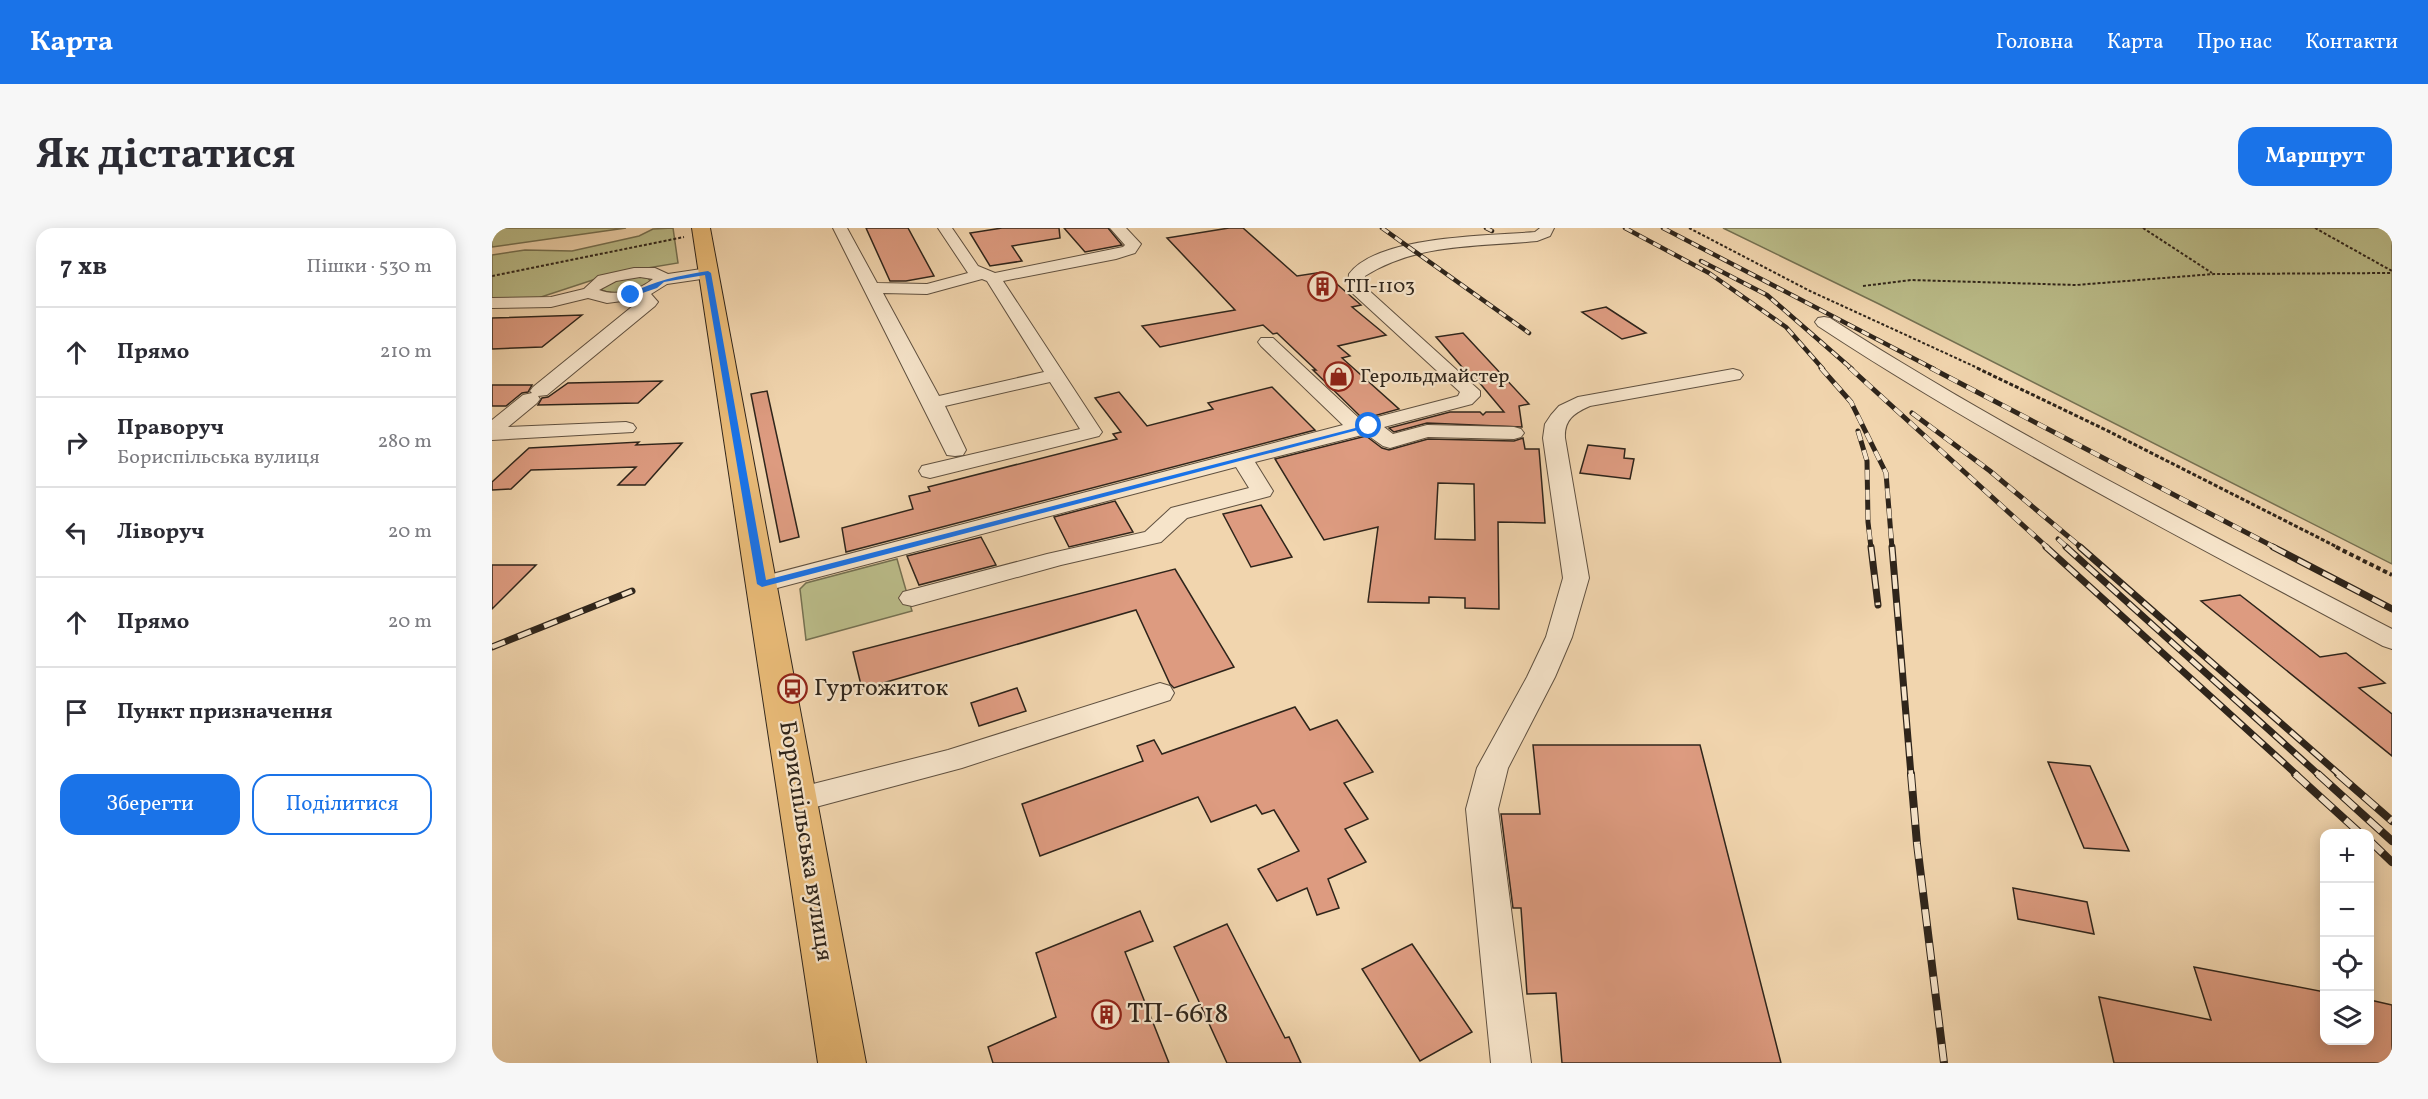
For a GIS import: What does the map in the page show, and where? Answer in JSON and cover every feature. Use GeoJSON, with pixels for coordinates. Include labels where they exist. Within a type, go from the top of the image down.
{"type":"FeatureCollection","features":[{"type":"Feature","properties":{"kind":"main road","name":"Бориспільська вулиця"},"geometry":{"type":"LineString","coordinates":[[693,232],[708,273],[842,1063]]}},
{"type":"Feature","properties":{"kind":"street"},"geometry":{"type":"LineString","coordinates":[[930,471],[1092,432],[988,276],[972,269],[945,228]]}},
{"type":"Feature","properties":{"kind":"street"},"geometry":{"type":"LineString","coordinates":[[882,310],[897,300],[927,289],[988,276],[1110,256],[1129,250],[1133,244],[1117,228]]}},
{"type":"Feature","properties":{"kind":"street"},"geometry":{"type":"LineString","coordinates":[[762,584],[1465,400],[1470,396],[1470,391],[1356,287],[1357,274],[1386,257],[1409,249],[1446,243],[1537,236],[1545,233],[1547,228]]}},
{"type":"Feature","properties":{"kind":"street"},"geometry":{"type":"LineString","coordinates":[[840,229],[933,403],[955,450]]}},
{"type":"Feature","properties":{"kind":"street"},"geometry":{"type":"LineString","coordinates":[[590,292],[593,286],[604,280],[630,273],[655,273],[660,275],[662,280]]}},
{"type":"Feature","properties":{"kind":"street"},"geometry":{"type":"LineString","coordinates":[[492,303],[551,302],[590,292],[604,297],[640,292],[655,286],[662,280],[708,273]]}},
{"type":"Feature","properties":{"kind":"street"},"geometry":{"type":"LineString","coordinates":[[870,288],[927,289]]}},
{"type":"Feature","properties":{"kind":"street"},"geometry":{"type":"LineString","coordinates":[[492,432],[649,302],[640,292]]}},
{"type":"Feature","properties":{"kind":"street"},"geometry":{"type":"LineString","coordinates":[[1824,322],[1896,370],[2035,449],[2392,640]]}},
{"type":"Feature","properties":{"kind":"street"},"geometry":{"type":"LineString","coordinates":[[1267,342],[1364,427],[1390,442],[1427,431],[1514,433]]}},
{"type":"Feature","properties":{"kind":"street"},"geometry":{"type":"LineString","coordinates":[[933,403],[1056,375]]}},
{"type":"Feature","properties":{"kind":"street"},"geometry":{"type":"LineString","coordinates":[[1511,1063],[1482,808],[1485,784],[1561,632],[1573,598],[1576,578],[1554,438],[1555,421],[1564,411],[1585,400],[1733,375]]}},
{"type":"Feature","properties":{"kind":"street"},"geometry":{"type":"LineString","coordinates":[[492,432],[626,428]]}},
{"type":"Feature","properties":{"kind":"street"},"geometry":{"type":"LineString","coordinates":[[912,598],[1056,559],[1153,537],[1179,513],[1262,491],[1242,459]]}},
{"type":"Feature","properties":{"kind":"street"},"geometry":{"type":"LineString","coordinates":[[797,800],[951,760],[1160,693]]}},
{"type":"Feature","properties":{"kind":"path"},"geometry":{"type":"LineString","coordinates":[[1689,228],[1810,291],[1908,335],[2106,430],[2392,575]]}},
{"type":"Feature","properties":{"kind":"path"},"geometry":{"type":"LineString","coordinates":[[2143,228],[2214,274]]}},
{"type":"Feature","properties":{"kind":"path"},"geometry":{"type":"LineString","coordinates":[[2315,228],[2392,272]]}},
{"type":"Feature","properties":{"kind":"path"},"geometry":{"type":"LineString","coordinates":[[492,276],[693,232]]}},
{"type":"Feature","properties":{"kind":"path"},"geometry":{"type":"LineString","coordinates":[[1863,286],[1911,280],[2076,285],[2214,274],[2392,272]]}},
{"type":"Feature","properties":{"kind":"green space"},"geometry":{"type":"Polygon","coordinates":[[[496,228],[626,228],[492,247],[492,236],[496,228]]]}},
{"type":"Feature","properties":{"kind":"green space"},"geometry":{"type":"Polygon","coordinates":[[[673,228],[678,263],[611,274],[535,299],[492,300],[492,255],[525,250],[572,251],[639,236],[653,229],[673,228]]]}},
{"type":"Feature","properties":{"kind":"green space"},"geometry":{"type":"Polygon","coordinates":[[[1723,228],[2392,228],[2392,564],[1879,304],[1723,228]]]}},
{"type":"Feature","properties":{"kind":"green space"},"geometry":{"type":"Polygon","coordinates":[[[632,276],[648,278],[651,282],[640,288],[619,293],[600,289],[605,284],[632,276]]]}},
{"type":"Feature","properties":{"kind":"green space"},"geometry":{"type":"Polygon","coordinates":[[[897,559],[912,611],[806,640],[800,589],[806,583],[897,559]]]}},
{"type":"Feature","properties":{"kind":"building"},"geometry":{"type":"Polygon","coordinates":[[[866,228],[908,228],[934,276],[906,281],[890,281],[866,228]]]}},
{"type":"Feature","properties":{"kind":"building"},"geometry":{"type":"Polygon","coordinates":[[[1002,228],[1059,228],[1060,238],[1012,246],[1022,261],[990,266],[970,233],[1002,228]]]}},
{"type":"Feature","properties":{"kind":"building"},"geometry":{"type":"Polygon","coordinates":[[[1064,228],[1108,228],[1122,245],[1085,252],[1064,228]]]}},
{"type":"Feature","properties":{"kind":"building"},"geometry":{"type":"Polygon","coordinates":[[[1229,228],[1243,228],[1297,276],[1323,272],[1361,305],[1352,307],[1386,335],[1338,346],[1350,356],[1342,358],[1399,409],[1363,419],[1277,333],[1273,334],[1263,325],[1160,347],[1142,326],[1235,310],[1167,238],[1229,228]]]}},
{"type":"Feature","properties":{"kind":"building"},"geometry":{"type":"Polygon","coordinates":[[[1606,307],[1646,333],[1622,339],[1582,312],[1606,307]]]}},
{"type":"Feature","properties":{"kind":"building"},"geometry":{"type":"Polygon","coordinates":[[[582,315],[542,347],[492,349],[492,318],[582,315]]]}},
{"type":"Feature","properties":{"kind":"building"},"geometry":{"type":"Polygon","coordinates":[[[1463,333],[1529,404],[1519,406],[1522,427],[1427,423],[1394,432],[1389,428],[1450,412],[1480,412],[1483,415],[1486,412],[1504,412],[1473,375],[1469,375],[1436,337],[1463,333]]]}},
{"type":"Feature","properties":{"kind":"building"},"geometry":{"type":"Polygon","coordinates":[[[662,381],[638,403],[538,405],[542,398],[548,397],[568,383],[662,381]]]}},
{"type":"Feature","properties":{"kind":"building"},"geometry":{"type":"Polygon","coordinates":[[[492,385],[532,385],[528,392],[522,393],[506,406],[492,406],[492,385]]]}},
{"type":"Feature","properties":{"kind":"building"},"geometry":{"type":"Polygon","coordinates":[[[1272,387],[1315,430],[846,552],[842,528],[913,509],[909,496],[930,491],[928,487],[1117,439],[1113,434],[1121,432],[1095,398],[1119,392],[1147,426],[1213,409],[1208,403],[1272,387]]]}},
{"type":"Feature","properties":{"kind":"building"},"geometry":{"type":"Polygon","coordinates":[[[767,391],[799,537],[780,542],[751,394],[767,391]]]}},
{"type":"Feature","properties":{"kind":"building"},"geometry":{"type":"Polygon","coordinates":[[[1366,436],[1382,448],[1389,450],[1428,439],[1514,441],[1523,438],[1525,449],[1539,449],[1545,523],[1498,522],[1499,609],[1465,608],[1465,598],[1429,597],[1429,603],[1368,602],[1378,527],[1324,540],[1275,459],[1366,436]],[[1438,483],[1435,539],[1475,540],[1474,484],[1438,483]]]}},
{"type":"Feature","properties":{"kind":"building"},"geometry":{"type":"Polygon","coordinates":[[[639,442],[636,445],[682,443],[645,485],[618,485],[636,467],[531,470],[511,489],[492,490],[492,482],[529,448],[639,442]]]}},
{"type":"Feature","properties":{"kind":"building"},"geometry":{"type":"Polygon","coordinates":[[[1588,445],[1625,449],[1624,458],[1634,459],[1630,479],[1580,473],[1588,445]]]}},
{"type":"Feature","properties":{"kind":"building"},"geometry":{"type":"Polygon","coordinates":[[[1115,501],[1133,532],[1069,547],[1054,517],[1115,501]]]}},
{"type":"Feature","properties":{"kind":"building"},"geometry":{"type":"Polygon","coordinates":[[[1261,505],[1292,557],[1251,567],[1223,514],[1261,505]]]}},
{"type":"Feature","properties":{"kind":"building"},"geometry":{"type":"Polygon","coordinates":[[[981,537],[996,565],[919,585],[907,556],[981,537]]]}},
{"type":"Feature","properties":{"kind":"building"},"geometry":{"type":"Polygon","coordinates":[[[492,565],[536,565],[492,609],[492,565]]]}},
{"type":"Feature","properties":{"kind":"building"},"geometry":{"type":"Polygon","coordinates":[[[1175,569],[1234,667],[1174,688],[1170,684],[1136,610],[862,689],[853,652],[1175,569]]]}},
{"type":"Feature","properties":{"kind":"building"},"geometry":{"type":"Polygon","coordinates":[[[2240,595],[2320,657],[2346,653],[2385,683],[2359,688],[2392,714],[2392,756],[2201,601],[2240,595]]]}},
{"type":"Feature","properties":{"kind":"building"},"geometry":{"type":"Polygon","coordinates":[[[1017,688],[1026,711],[979,726],[971,703],[1017,688]]]}},
{"type":"Feature","properties":{"kind":"building"},"geometry":{"type":"Polygon","coordinates":[[[1295,707],[1310,730],[1337,720],[1373,772],[1344,783],[1368,819],[1345,829],[1366,862],[1328,879],[1339,908],[1317,915],[1307,888],[1277,901],[1258,869],[1299,851],[1274,810],[1262,814],[1256,805],[1211,822],[1198,797],[1040,856],[1022,804],[1143,761],[1137,746],[1154,740],[1162,754],[1295,707]]]}},
{"type":"Feature","properties":{"kind":"building"},"geometry":{"type":"Polygon","coordinates":[[[1533,745],[1700,745],[1781,1063],[1562,1063],[1556,993],[1527,994],[1521,908],[1513,908],[1501,814],[1540,814],[1533,745]]]}},
{"type":"Feature","properties":{"kind":"building"},"geometry":{"type":"Polygon","coordinates":[[[2048,762],[2090,766],[2129,851],[2084,848],[2048,762]]]}},
{"type":"Feature","properties":{"kind":"building"},"geometry":{"type":"Polygon","coordinates":[[[2013,888],[2087,902],[2094,934],[2018,919],[2013,888]]]}},
{"type":"Feature","properties":{"kind":"building"},"geometry":{"type":"Polygon","coordinates":[[[1140,911],[1153,941],[1125,952],[1169,1063],[993,1063],[988,1047],[1056,1017],[1036,953],[1140,911]]]}},
{"type":"Feature","properties":{"kind":"building"},"geometry":{"type":"Polygon","coordinates":[[[1227,924],[1285,1038],[1289,1037],[1301,1063],[1227,1063],[1174,947],[1227,924]]]}},
{"type":"Feature","properties":{"kind":"building"},"geometry":{"type":"Polygon","coordinates":[[[1412,944],[1472,1032],[1420,1061],[1362,969],[1412,944]]]}},
{"type":"Feature","properties":{"kind":"building"},"geometry":{"type":"Polygon","coordinates":[[[2194,967],[2320,991],[2320,1045],[2374,1045],[2374,1001],[2392,1005],[2392,1063],[2114,1063],[2099,997],[2211,1020],[2194,967]]]}},
{"type":"Feature","properties":{"kind":"railway"},"geometry":{"type":"LineString","coordinates":[[1382,228],[1529,333]]}},
{"type":"Feature","properties":{"kind":"railway"},"geometry":{"type":"LineString","coordinates":[[1486,228],[1492,231]]}},
{"type":"Feature","properties":{"kind":"railway"},"geometry":{"type":"LineString","coordinates":[[1625,228],[1709,273],[1786,327],[1823,369]]}},
{"type":"Feature","properties":{"kind":"railway"},"geometry":{"type":"LineString","coordinates":[[1663,228],[1934,369]]}},
{"type":"Feature","properties":{"kind":"railway"},"geometry":{"type":"LineString","coordinates":[[1701,261],[1767,295],[1852,369]]}},
{"type":"Feature","properties":{"kind":"railway"},"geometry":{"type":"LineString","coordinates":[[1821,368],[1851,402],[1886,473],[1892,548]]}},
{"type":"Feature","properties":{"kind":"railway"},"geometry":{"type":"LineString","coordinates":[[1850,368],[2048,548]]}},
{"type":"Feature","properties":{"kind":"railway"},"geometry":{"type":"LineString","coordinates":[[1931,368],[2276,548]]}},
{"type":"Feature","properties":{"kind":"railway"},"geometry":{"type":"LineString","coordinates":[[1912,413],[1990,471],[2082,548]]}},
{"type":"Feature","properties":{"kind":"railway"},"geometry":{"type":"LineString","coordinates":[[1858,431],[1867,461],[1868,522],[1871,548]]}},
{"type":"Feature","properties":{"kind":"railway"},"geometry":{"type":"LineString","coordinates":[[2058,539],[2068,548]]}},
{"type":"Feature","properties":{"kind":"railway"},"geometry":{"type":"LineString","coordinates":[[1871,547],[1878,605]]}},
{"type":"Feature","properties":{"kind":"railway"},"geometry":{"type":"LineString","coordinates":[[1892,547],[1911,775]]}},
{"type":"Feature","properties":{"kind":"railway"},"geometry":{"type":"LineString","coordinates":[[2046,547],[2297,775]]}},
{"type":"Feature","properties":{"kind":"railway"},"geometry":{"type":"LineString","coordinates":[[2066,547],[2319,775]]}},
{"type":"Feature","properties":{"kind":"railway"},"geometry":{"type":"LineString","coordinates":[[2080,547],[2340,775]]}},
{"type":"Feature","properties":{"kind":"railway"},"geometry":{"type":"LineString","coordinates":[[2273,547],[2392,609]]}},
{"type":"Feature","properties":{"kind":"railway"},"geometry":{"type":"LineString","coordinates":[[492,647],[632,591]]}},
{"type":"Feature","properties":{"kind":"railway"},"geometry":{"type":"LineString","coordinates":[[1911,774],[1917,844],[1944,1063]]}},
{"type":"Feature","properties":{"kind":"railway"},"geometry":{"type":"LineString","coordinates":[[2295,774],[2356,829]]}},
{"type":"Feature","properties":{"kind":"railway"},"geometry":{"type":"LineString","coordinates":[[2318,774],[2392,841]]}},
{"type":"Feature","properties":{"kind":"railway"},"geometry":{"type":"LineString","coordinates":[[2338,774],[2392,821]]}},
{"type":"Feature","properties":{"kind":"railway"},"geometry":{"type":"LineString","coordinates":[[2374,845],[2392,862]]}},
{"type":"Feature","properties":{"kind":"place","name":"ТП-1103"},"geometry":{"type":"Point","coordinates":[1323,287]}},
{"type":"Feature","properties":{"kind":"place","name":"Герольдмайстер"},"geometry":{"type":"Point","coordinates":[1339,377]}},
{"type":"Feature","properties":{"kind":"place","name":"Гуртожиток"},"geometry":{"type":"Point","coordinates":[793,689]}},
{"type":"Feature","properties":{"kind":"place","name":"ТП-6618"},"geometry":{"type":"Point","coordinates":[1106,1014]}},
{"type":"Feature","properties":{"kind":"route"},"geometry":{"type":"LineString","coordinates":[[631,295],[655,286],[662,280],[708,273],[762,584],[1369,426]]}}]}
